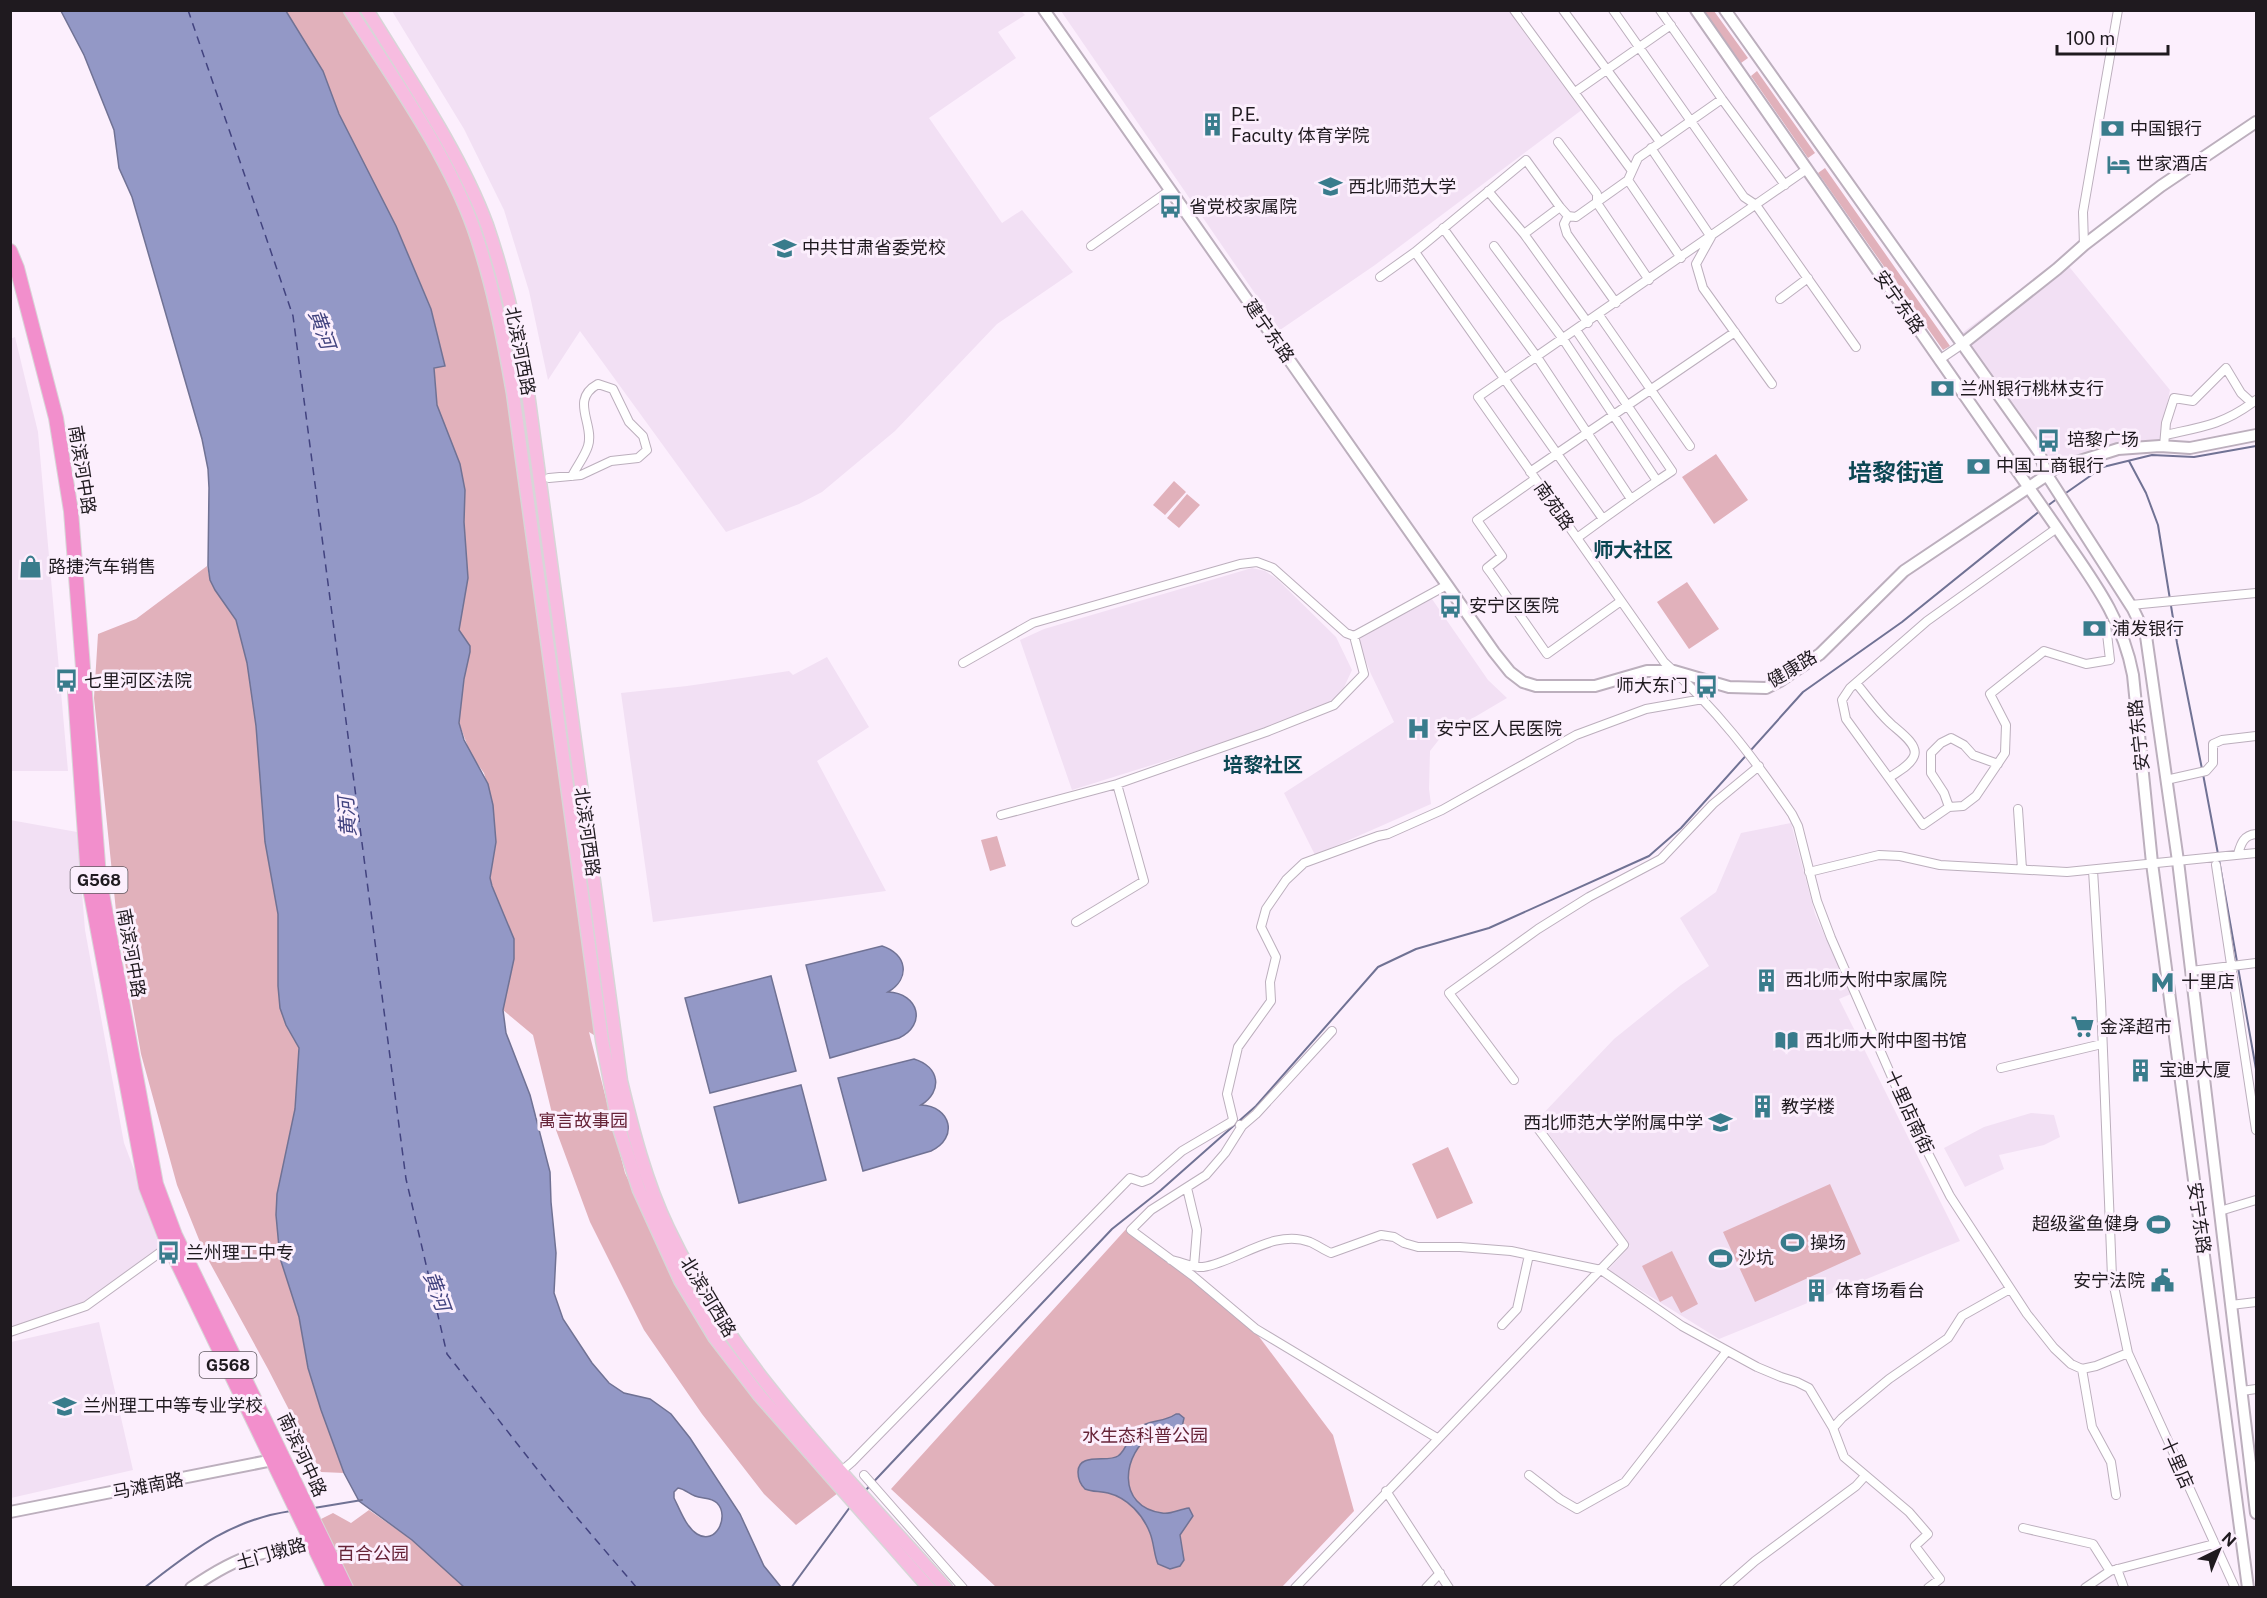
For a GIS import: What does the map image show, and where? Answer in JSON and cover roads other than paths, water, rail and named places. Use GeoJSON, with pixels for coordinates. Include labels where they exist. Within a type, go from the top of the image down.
{"type":"FeatureCollection","features":[{"type":"Feature","properties":{"kind":"highway","name":"南滨河中路"},"geometry":{"type":"LineString","coordinates":[[10,251],[17,268],[56,418],[71,511],[99,877],[156,1184],[175,1235],[317,1541],[334,1587]]}},
{"type":"Feature","properties":{"kind":"highway","name":"南滨河中路"},"geometry":{"type":"LineString","coordinates":[[10,273],[48,421],[63,510],[88,878],[146,1186],[169,1246],[279,1459]]}},
{"type":"Feature","properties":{"kind":"highway","name":"南滨河中路"},"geometry":{"type":"LineString","coordinates":[[317,1541],[346,1587]]}},
{"type":"Feature","properties":{"kind":"main road","name":"北滨河西路"},"geometry":{"type":"LineString","coordinates":[[350,10],[423,126],[454,184],[473,228],[498,308],[513,393],[602,1040],[619,1128],[639,1190],[680,1280],[715,1338],[759,1395],[851,1490],[929,1587]]}},
{"type":"Feature","properties":{"kind":"main road","name":"北滨河西路"},"geometry":{"type":"LineString","coordinates":[[367,10],[429,111],[460,167],[486,224],[511,304],[528,393],[621,1081],[638,1148],[667,1228],[714,1313],[757,1374],[837,1475]]}},
{"type":"Feature","properties":{"kind":"main road","name":"建宁东路"},"geometry":{"type":"LineString","coordinates":[[1044,10],[1494,652]]}},
{"type":"Feature","properties":{"kind":"main road","name":"安宁东路"},"geometry":{"type":"LineString","coordinates":[[1696,10],[2040,502],[2112,610],[2129,652],[2152,863],[2248,1587]]}},
{"type":"Feature","properties":{"kind":"main road","name":"安宁东路"},"geometry":{"type":"LineString","coordinates":[[1725,10],[2039,452],[2047,475],[2130,605],[2146,636],[2178,861],[2256,1513]]}},
{"type":"Feature","properties":{"kind":"main road"},"geometry":{"type":"LineString","coordinates":[[1961,345],[2160,186],[2256,122]]}},
{"type":"Feature","properties":{"kind":"main road"},"geometry":{"type":"LineString","coordinates":[[2064,466],[2118,448],[2164,441],[2190,448],[2256,435]]}},
{"type":"Feature","properties":{"kind":"main road","name":"健康路"},"geometry":{"type":"LineString","coordinates":[[1494,652],[1510,672],[1523,682],[1536,686],[1595,686],[1647,671],[1674,671],[1729,687],[1766,688],[1820,654],[1904,571],[2047,475]]}},
{"type":"Feature","properties":{"kind":"main road","name":"马滩南路"},"geometry":{"type":"LineString","coordinates":[[10,1512],[279,1459]]}},
{"type":"Feature","properties":{"kind":"main road","name":"北滨河西路"},"geometry":{"type":"LineString","coordinates":[[863,1504],[946,1587]]}},
{"type":"Feature","properties":{"kind":"main road","name":"土门墩路"},"geometry":{"type":"LineString","coordinates":[[191,1587],[211,1574],[252,1556],[295,1549],[317,1541]]}},
{"type":"Feature","properties":{"kind":"street"},"geometry":{"type":"LineString","coordinates":[[1514,10],[1632,171]]}},
{"type":"Feature","properties":{"kind":"street"},"geometry":{"type":"LineString","coordinates":[[1563,10],[1660,142]]}},
{"type":"Feature","properties":{"kind":"street"},"geometry":{"type":"LineString","coordinates":[[1613,10],[1744,197],[1756,205],[1856,347]]}},
{"type":"Feature","properties":{"kind":"street"},"geometry":{"type":"LineString","coordinates":[[1660,10],[1785,185]]}},
{"type":"Feature","properties":{"kind":"street"},"geometry":{"type":"LineString","coordinates":[[2084,245],[2083,212],[2118,10]]}},
{"type":"Feature","properties":{"kind":"street"},"geometry":{"type":"LineString","coordinates":[[1575,92],[1671,25]]}},
{"type":"Feature","properties":{"kind":"street"},"geometry":{"type":"LineString","coordinates":[[1380,278],[1527,160],[1560,207],[1568,216],[1576,217],[1628,180],[1638,158],[1722,99]]}},
{"type":"Feature","properties":{"kind":"street"},"geometry":{"type":"LineString","coordinates":[[1558,142],[1597,194],[1597,203],[1649,280]]}},
{"type":"Feature","properties":{"kind":"street"},"geometry":{"type":"LineString","coordinates":[[1651,148],[1711,237]]}},
{"type":"Feature","properties":{"kind":"street"},"geometry":{"type":"LineString","coordinates":[[1506,378],[1808,169]]}},
{"type":"Feature","properties":{"kind":"street"},"geometry":{"type":"LineString","coordinates":[[1628,180],[1681,258]]}},
{"type":"Feature","properties":{"kind":"street"},"geometry":{"type":"LineString","coordinates":[[1091,246],[1170,190]]}},
{"type":"Feature","properties":{"kind":"street"},"geometry":{"type":"LineString","coordinates":[[1488,191],[1524,234],[1588,322]]}},
{"type":"Feature","properties":{"kind":"street"},"geometry":{"type":"LineString","coordinates":[[1524,234],[1560,207]]}},
{"type":"Feature","properties":{"kind":"street"},"geometry":{"type":"LineString","coordinates":[[1568,216],[1564,224],[1567,234],[1616,303]]}},
{"type":"Feature","properties":{"kind":"street"},"geometry":{"type":"LineString","coordinates":[[1443,228],[1537,357],[1631,499]]}},
{"type":"Feature","properties":{"kind":"street"},"geometry":{"type":"LineString","coordinates":[[1711,237],[1696,264],[1703,288],[1772,384]]}},
{"type":"Feature","properties":{"kind":"street"},"geometry":{"type":"LineString","coordinates":[[1494,246],[1563,339],[1657,481]]}},
{"type":"Feature","properties":{"kind":"street"},"geometry":{"type":"LineString","coordinates":[[1415,252],[1506,378],[1603,519]]}},
{"type":"Feature","properties":{"kind":"street"},"geometry":{"type":"LineString","coordinates":[[1780,299],[1808,278]]}},
{"type":"Feature","properties":{"kind":"street"},"geometry":{"type":"LineString","coordinates":[[1599,315],[1690,446]]}},
{"type":"Feature","properties":{"kind":"street"},"geometry":{"type":"LineString","coordinates":[[1576,330],[1672,471],[1577,538]]}},
{"type":"Feature","properties":{"kind":"street"},"geometry":{"type":"LineString","coordinates":[[1621,601],[1547,654],[1486,568],[1502,556],[1477,520],[1558,453],[1735,332]]}},
{"type":"Feature","properties":{"kind":"street"},"geometry":{"type":"LineString","coordinates":[[1939,360],[1961,345]]}},
{"type":"Feature","properties":{"kind":"street"},"geometry":{"type":"LineString","coordinates":[[2226,368],[2241,393],[2254,401],[2235,416],[2164,441],[2166,423],[2174,398],[2193,401],[2226,368]]}},
{"type":"Feature","properties":{"kind":"street","name":"南苑路"},"geometry":{"type":"LineString","coordinates":[[1506,378],[1478,397],[1664,662],[1674,671]]}},
{"type":"Feature","properties":{"kind":"street"},"geometry":{"type":"LineString","coordinates":[[549,478],[572,476],[581,475],[611,461],[638,458],[647,450],[643,436],[629,422],[613,389],[598,384],[590,389],[584,400],[589,444],[572,476]]}},
{"type":"Feature","properties":{"kind":"street"},"geometry":{"type":"LineString","coordinates":[[2047,475],[2064,466]]}},
{"type":"Feature","properties":{"kind":"street"},"geometry":{"type":"LineString","coordinates":[[2057,528],[1927,621],[1856,683],[1842,700],[1846,719],[1923,825],[1949,807],[1963,806],[1976,796],[2006,753],[2006,725],[1990,694],[2044,651],[2086,664],[2110,660],[2106,625]]}},
{"type":"Feature","properties":{"kind":"street"},"geometry":{"type":"LineString","coordinates":[[963,663],[1033,623],[1240,564],[1257,562],[1273,568],[1346,633],[1354,636],[1447,585]]}},
{"type":"Feature","properties":{"kind":"street"},"geometry":{"type":"LineString","coordinates":[[2130,605],[2256,593]]}},
{"type":"Feature","properties":{"kind":"street"},"geometry":{"type":"LineString","coordinates":[[1001,816],[1117,783],[1266,732],[1334,705],[1364,674],[1354,636]]}},
{"type":"Feature","properties":{"kind":"street","name":"十里店南街"},"geometry":{"type":"LineString","coordinates":[[1674,671],[1703,699],[1744,746],[1798,826],[1817,902],[1831,938],[1908,1114],[1950,1196],[2027,1314],[2054,1348],[2071,1364],[2082,1369]]}},
{"type":"Feature","properties":{"kind":"street"},"geometry":{"type":"LineString","coordinates":[[1856,683],[1891,724],[1903,732],[1914,749],[1923,754],[1931,753],[1941,743],[1952,738],[1964,745],[1973,755],[1998,764]]}},
{"type":"Feature","properties":{"kind":"street"},"geometry":{"type":"LineString","coordinates":[[1437,1438],[1256,1329],[1131,1230],[1151,1210],[1206,1175],[1225,1153],[1238,1123],[1227,1094],[1238,1047],[1271,1001],[1270,982],[1276,957],[1261,927],[1266,909],[1286,880],[1304,863],[1388,834],[1442,810],[1576,735],[1646,709],[1703,699]]}},
{"type":"Feature","properties":{"kind":"street"},"geometry":{"type":"LineString","coordinates":[[2166,780],[2202,772],[2213,763],[2213,744],[2223,740],[2256,736]]}},
{"type":"Feature","properties":{"kind":"street"},"geometry":{"type":"LineString","coordinates":[[1889,778],[1907,765],[1914,755],[1914,749]]}},
{"type":"Feature","properties":{"kind":"street"},"geometry":{"type":"LineString","coordinates":[[1931,753],[1931,773],[1944,793],[1949,807]]}},
{"type":"Feature","properties":{"kind":"street"},"geometry":{"type":"LineString","coordinates":[[1514,1080],[1449,993],[1538,929],[1588,897],[1661,859],[1713,804],[1759,766]]}},
{"type":"Feature","properties":{"kind":"street"},"geometry":{"type":"LineString","coordinates":[[1076,922],[1144,881],[1117,783]]}},
{"type":"Feature","properties":{"kind":"street"},"geometry":{"type":"LineString","coordinates":[[2018,809],[2022,869]]}},
{"type":"Feature","properties":{"kind":"street"},"geometry":{"type":"LineString","coordinates":[[2238,854],[2241,842],[2250,835],[2256,834]]}},
{"type":"Feature","properties":{"kind":"street"},"geometry":{"type":"LineString","coordinates":[[1809,872],[1880,855],[1900,856],[1940,865],[2067,872],[2178,861],[2214,861],[2222,857],[2256,853]]}},
{"type":"Feature","properties":{"kind":"street"},"geometry":{"type":"LineString","coordinates":[[2214,861],[2256,1130]]}},
{"type":"Feature","properties":{"kind":"street","name":"十里店"},"geometry":{"type":"LineString","coordinates":[[2093,870],[2112,1277],[2128,1353],[2235,1587]]}},
{"type":"Feature","properties":{"kind":"street"},"geometry":{"type":"LineString","coordinates":[[2191,971],[2256,963]]}},
{"type":"Feature","properties":{"kind":"street"},"geometry":{"type":"LineString","coordinates":[[837,1475],[1130,1178],[1142,1182],[1150,1179],[1182,1151],[1231,1122],[1238,1123],[1256,1113],[1332,1031]]}},
{"type":"Feature","properties":{"kind":"street"},"geometry":{"type":"LineString","coordinates":[[2001,1068],[2102,1044]]}},
{"type":"Feature","properties":{"kind":"street"},"geometry":{"type":"LineString","coordinates":[[1295,1587],[1624,1245],[1531,1119]]}},
{"type":"Feature","properties":{"kind":"street"},"geometry":{"type":"LineString","coordinates":[[1187,1188],[1197,1230],[1194,1266]]}},
{"type":"Feature","properties":{"kind":"street"},"geometry":{"type":"LineString","coordinates":[[2220,1211],[2256,1200]]}},
{"type":"Feature","properties":{"kind":"street"},"geometry":{"type":"LineString","coordinates":[[1171,1260],[1201,1268],[1262,1244],[1284,1240],[1309,1241],[1331,1253],[1381,1235],[1394,1237],[1418,1247],[1460,1247],[1511,1251],[1601,1270],[1682,1326],[1757,1367],[1809,1388],[1833,1428],[1844,1457],[1909,1512],[1928,1534],[1915,1546],[1940,1579],[1928,1587]]}},
{"type":"Feature","properties":{"kind":"street"},"geometry":{"type":"LineString","coordinates":[[10,1332],[86,1306],[169,1246]]}},
{"type":"Feature","properties":{"kind":"street"},"geometry":{"type":"LineString","coordinates":[[1502,1325],[1517,1310],[1529,1255]]}},
{"type":"Feature","properties":{"kind":"street"},"geometry":{"type":"LineString","coordinates":[[1833,1428],[1889,1379],[1948,1338],[1962,1316],[2010,1289]]}},
{"type":"Feature","properties":{"kind":"street"},"geometry":{"type":"LineString","coordinates":[[2231,1305],[2256,1302]]}},
{"type":"Feature","properties":{"kind":"street"},"geometry":{"type":"LineString","coordinates":[[1528,1475],[1577,1509],[1625,1482],[1727,1351]]}},
{"type":"Feature","properties":{"kind":"street"},"geometry":{"type":"LineString","coordinates":[[2116,1495],[2110,1462],[2092,1427],[2082,1369],[2128,1353]]}},
{"type":"Feature","properties":{"kind":"street"},"geometry":{"type":"LineString","coordinates":[[2242,1391],[2256,1389]]}},
{"type":"Feature","properties":{"kind":"street"},"geometry":{"type":"LineString","coordinates":[[864,1475],[963,1587]]}},
{"type":"Feature","properties":{"kind":"street"},"geometry":{"type":"LineString","coordinates":[[1725,1587],[1755,1561],[1856,1486],[1865,1476]]}},
{"type":"Feature","properties":{"kind":"street"},"geometry":{"type":"LineString","coordinates":[[1386,1491],[1449,1587]]}},
{"type":"Feature","properties":{"kind":"street"},"geometry":{"type":"LineString","coordinates":[[2023,1528],[2094,1544],[2124,1587]]}},
{"type":"Feature","properties":{"kind":"street"},"geometry":{"type":"LineString","coordinates":[[2085,1587],[2113,1570],[2214,1544]]}},
{"type":"Feature","properties":{"kind":"street"},"geometry":{"type":"LineString","coordinates":[[1426,1587],[1440,1573]]}},
{"type":"Feature","properties":{"kind":"water","name":"黄河"},"geometry":{"type":"Polygon","coordinates":[[[61,11],[286,11],[323,71],[339,114],[396,226],[431,309],[445,366],[434,368],[437,405],[460,464],[465,490],[464,522],[468,578],[459,630],[470,646],[470,652],[459,723],[464,740],[488,784],[493,805],[496,842],[490,878],[514,939],[514,959],[503,1010],[506,1033],[530,1095],[550,1172],[556,1253],[554,1293],[563,1319],[592,1363],[609,1383],[624,1393],[650,1399],[671,1414],[690,1438],[740,1514],[764,1566],[781,1587],[464,1587],[412,1540],[359,1501],[344,1473],[308,1368],[299,1317],[280,1258],[276,1215],[277,1194],[295,1109],[299,1048],[286,1025],[280,1008],[278,914],[265,842],[256,726],[247,663],[236,620],[210,580],[208,469],[202,439],[132,197],[119,168],[114,130],[84,55],[61,11]],[[680,1489],[674,1492],[674,1498],[690,1527],[704,1537],[715,1533],[719,1528],[722,1515],[717,1503],[680,1489]]]}},
{"type":"Feature","properties":{"kind":"water"},"geometry":{"type":"Polygon","coordinates":[[[882,946],[901,960],[903,973],[900,980],[888,992],[907,998],[912,1004],[916,1011],[913,1025],[899,1038],[830,1058],[806,965],[882,946]]]}},
{"type":"Feature","properties":{"kind":"water"},"geometry":{"type":"Polygon","coordinates":[[[771,976],[796,1071],[710,1093],[685,998],[771,976]]]}},
{"type":"Feature","properties":{"kind":"water"},"geometry":{"type":"Polygon","coordinates":[[[914,1059],[929,1068],[936,1080],[933,1093],[921,1105],[939,1111],[945,1117],[948,1131],[945,1138],[931,1151],[863,1171],[838,1078],[914,1059]]]}},
{"type":"Feature","properties":{"kind":"water"},"geometry":{"type":"Polygon","coordinates":[[[801,1085],[826,1180],[739,1203],[714,1107],[801,1085]]]}},
{"type":"Feature","properties":{"kind":"water"},"geometry":{"type":"Polygon","coordinates":[[[1176,1414],[1184,1418],[1182,1427],[1154,1433],[1143,1442],[1135,1453],[1128,1478],[1137,1501],[1147,1509],[1172,1513],[1189,1508],[1193,1516],[1180,1535],[1184,1560],[1180,1566],[1170,1569],[1158,1564],[1150,1533],[1134,1508],[1115,1495],[1085,1489],[1078,1477],[1078,1472],[1079,1466],[1088,1460],[1118,1456],[1133,1432],[1141,1426],[1176,1414]]]}},
{"type":"Feature","properties":{"kind":"waterway"},"geometry":{"type":"LineString","coordinates":[[2063,495],[2103,467],[2152,455],[2194,457],[2256,446]]}},
{"type":"Feature","properties":{"kind":"waterway"},"geometry":{"type":"LineString","coordinates":[[2129,461],[2146,493],[2158,525],[2177,643],[2202,769]]}},
{"type":"Feature","properties":{"kind":"waterway"},"geometry":{"type":"LineString","coordinates":[[2046,507],[2058,498]]}},
{"type":"Feature","properties":{"kind":"waterway"},"geometry":{"type":"LineString","coordinates":[[864,1492],[1112,1229],[1161,1190],[1256,1106],[1378,967],[1416,949],[1489,928],[1649,856],[1681,828],[1803,692],[1902,622],[2041,510]]}},
{"type":"Feature","properties":{"kind":"waterway"},"geometry":{"type":"LineString","coordinates":[[2203,774],[2218,854]]}},
{"type":"Feature","properties":{"kind":"waterway"},"geometry":{"type":"LineString","coordinates":[[2219,860],[2256,1069]]}},
{"type":"Feature","properties":{"kind":"waterway"},"geometry":{"type":"LineString","coordinates":[[314,1508],[362,1500]]}},
{"type":"Feature","properties":{"kind":"waterway"},"geometry":{"type":"LineString","coordinates":[[791,1588],[850,1507]]}},
{"type":"Feature","properties":{"kind":"waterway"},"geometry":{"type":"LineString","coordinates":[[144,1588],[212,1539],[249,1522],[291,1511]]}},
{"type":"Feature","properties":{"kind":"place","name":"P.E. Faculty 体育学院"},"geometry":{"type":"Point","coordinates":[1213,125]}},
{"type":"Feature","properties":{"kind":"place","name":"中国银行"},"geometry":{"type":"Point","coordinates":[2112,129]}},
{"type":"Feature","properties":{"kind":"place","name":"世家酒店"},"geometry":{"type":"Point","coordinates":[2118,164]}},
{"type":"Feature","properties":{"kind":"place","name":"西北师范大学"},"geometry":{"type":"Point","coordinates":[1330,187]}},
{"type":"Feature","properties":{"kind":"place","name":"省党校家属院"},"geometry":{"type":"Point","coordinates":[1171,207]}},
{"type":"Feature","properties":{"kind":"place","name":"中共甘肃省委党校"},"geometry":{"type":"Point","coordinates":[784,248]}},
{"type":"Feature","properties":{"kind":"place","name":"兰州银行桃林支行"},"geometry":{"type":"Point","coordinates":[1942,389]}},
{"type":"Feature","properties":{"kind":"place","name":"培黎广场"},"geometry":{"type":"Point","coordinates":[2049,440]}},
{"type":"Feature","properties":{"kind":"place","name":"中国工商银行"},"geometry":{"type":"Point","coordinates":[1978,466]}},
{"type":"Feature","properties":{"kind":"place","name":"路捷汽车销售"},"geometry":{"type":"Point","coordinates":[30,567]}},
{"type":"Feature","properties":{"kind":"place","name":"安宁区医院"},"geometry":{"type":"Point","coordinates":[1451,606]}},
{"type":"Feature","properties":{"kind":"place","name":"浦发银行"},"geometry":{"type":"Point","coordinates":[2094,629]}},
{"type":"Feature","properties":{"kind":"place","name":"七里河区法院"},"geometry":{"type":"Point","coordinates":[66,681]}},
{"type":"Feature","properties":{"kind":"place","name":"师大东门"},"geometry":{"type":"Point","coordinates":[1706,686]}},
{"type":"Feature","properties":{"kind":"place","name":"安宁区人民医院"},"geometry":{"type":"Point","coordinates":[1418,729]}},
{"type":"Feature","properties":{"kind":"place","name":"西北师大附中家属院"},"geometry":{"type":"Point","coordinates":[1767,980]}},
{"type":"Feature","properties":{"kind":"place","name":"十里店"},"geometry":{"type":"Point","coordinates":[2163,982]}},
{"type":"Feature","properties":{"kind":"place","name":"金泽超市"},"geometry":{"type":"Point","coordinates":[2082,1027]}},
{"type":"Feature","properties":{"kind":"place","name":"西北师大附中图书馆"},"geometry":{"type":"Point","coordinates":[1787,1041]}},
{"type":"Feature","properties":{"kind":"place","name":"宝迪大厦"},"geometry":{"type":"Point","coordinates":[2141,1070]}},
{"type":"Feature","properties":{"kind":"place","name":"教学楼"},"geometry":{"type":"Point","coordinates":[1763,1107]}},
{"type":"Feature","properties":{"kind":"place","name":"西北师范大学附属中学"},"geometry":{"type":"Point","coordinates":[1721,1123]}},
{"type":"Feature","properties":{"kind":"place","name":"超级鲨鱼健身"},"geometry":{"type":"Point","coordinates":[2158,1224]}},
{"type":"Feature","properties":{"kind":"place","name":"操场"},"geometry":{"type":"Point","coordinates":[1792,1243]}},
{"type":"Feature","properties":{"kind":"place","name":"兰州理工中专"},"geometry":{"type":"Point","coordinates":[168,1253]}},
{"type":"Feature","properties":{"kind":"place","name":"沙坑"},"geometry":{"type":"Point","coordinates":[1720,1258]}},
{"type":"Feature","properties":{"kind":"place","name":"安宁法院"},"geometry":{"type":"Point","coordinates":[2163,1281]}},
{"type":"Feature","properties":{"kind":"place","name":"体育场看台"},"geometry":{"type":"Point","coordinates":[1817,1291]}},
{"type":"Feature","properties":{"kind":"place","name":"兰州理工中等专业学校"},"geometry":{"type":"Point","coordinates":[65,1406]}},
{"type":"Feature","properties":{"kind":"district","name":"培黎街道"},"geometry":{"type":"Point","coordinates":[1896,473]}},
{"type":"Feature","properties":{"kind":"district","name":"师大社区"},"geometry":{"type":"Point","coordinates":[1633,550]}},
{"type":"Feature","properties":{"kind":"district","name":"培黎社区"},"geometry":{"type":"Point","coordinates":[1263,765]}},
{"type":"Feature","properties":{"kind":"park label","name":"寓言故事园"},"geometry":{"type":"Point","coordinates":[583,1121]}},
{"type":"Feature","properties":{"kind":"park label","name":"水生态科普公园"},"geometry":{"type":"Point","coordinates":[1145,1436]}},
{"type":"Feature","properties":{"kind":"park label","name":"百合公园"},"geometry":{"type":"Point","coordinates":[373,1554]}}]}
